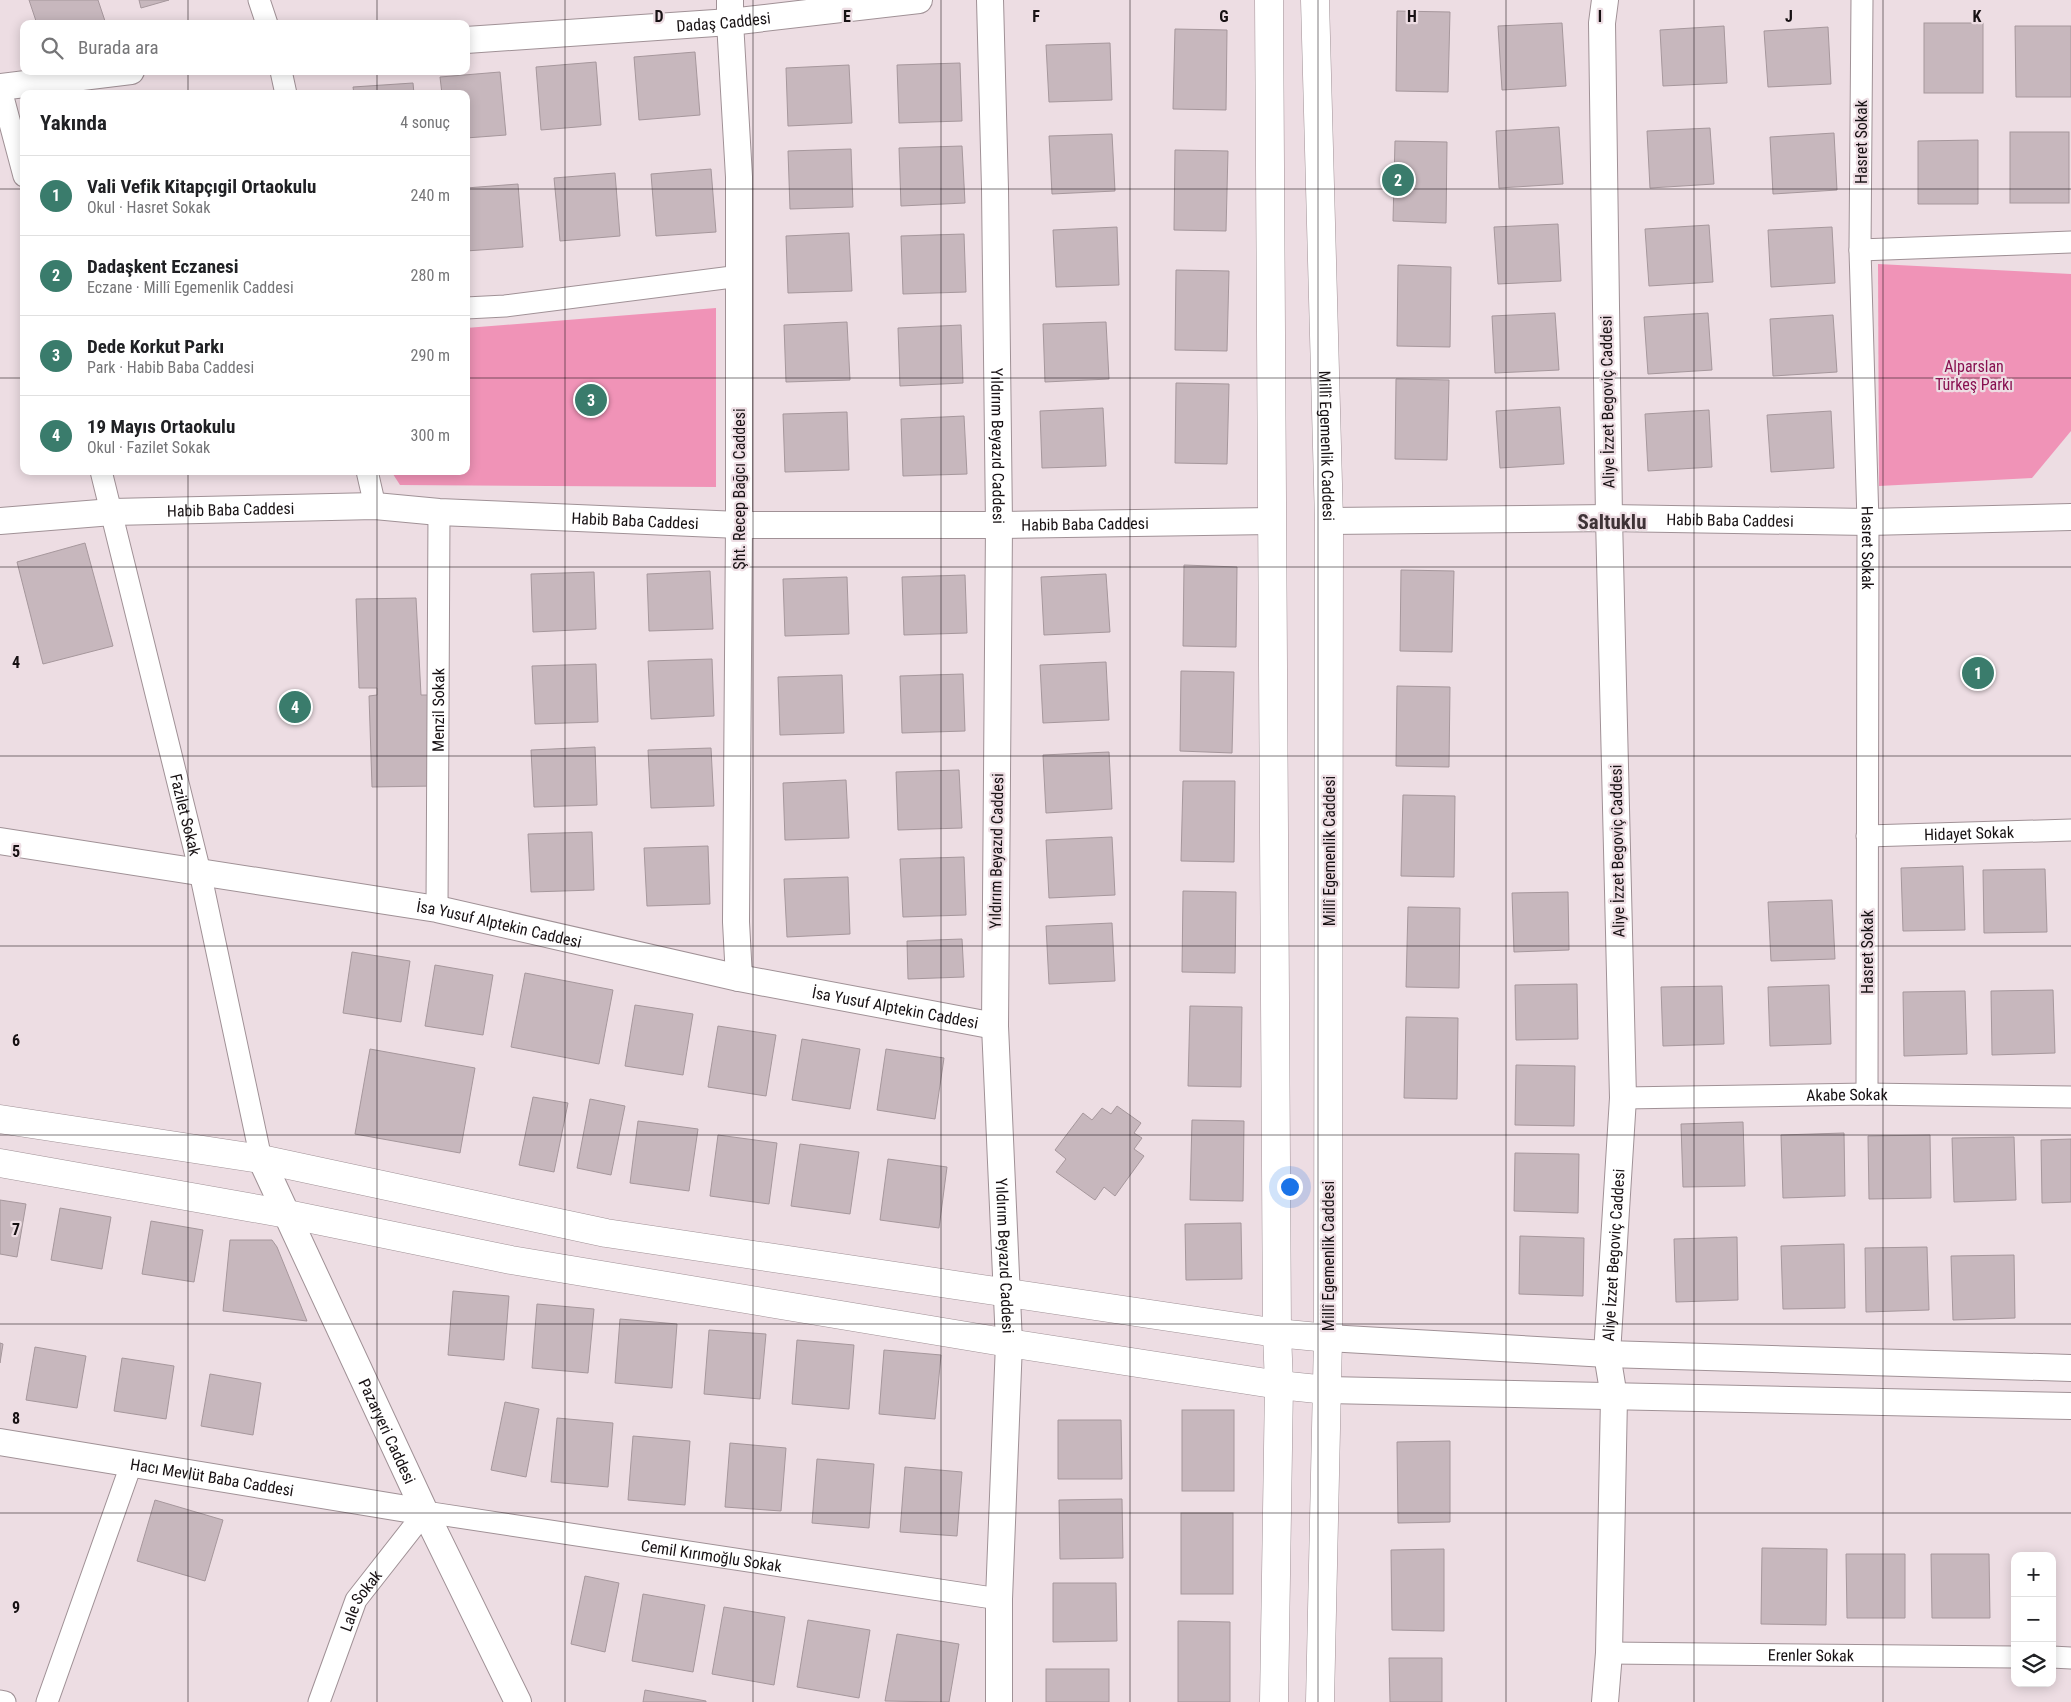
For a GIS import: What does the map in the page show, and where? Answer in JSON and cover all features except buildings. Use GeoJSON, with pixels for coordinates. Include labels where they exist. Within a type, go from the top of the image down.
{"type":"FeatureCollection","features":[{"type":"Feature","properties":{"kind":"main road"},"geometry":{"type":"LineString","coordinates":[[1269,0],[1277,1333],[1279,1385],[1274,1702]]}},
{"type":"Feature","properties":{"kind":"main road","name":"Millî Egemenlik Caddesi"},"geometry":{"type":"LineString","coordinates":[[1315,0],[1329,521],[1328,1338],[1320,1702]]}},
{"type":"Feature","properties":{"kind":"main road"},"geometry":{"type":"LineString","coordinates":[[0,1119],[261,1159],[606,1233],[1277,1333],[1328,1338]]}},
{"type":"Feature","properties":{"kind":"main road"},"geometry":{"type":"LineString","coordinates":[[0,1163],[287,1214],[511,1260],[1009,1343],[1279,1385],[1327,1390]]}},
{"type":"Feature","properties":{"kind":"street"},"geometry":{"type":"LineString","coordinates":[[259,0],[266,20]]}},
{"type":"Feature","properties":{"kind":"street","name":"Dadaş Caddesi"},"geometry":{"type":"LineString","coordinates":[[470,40],[730,11],[919,0]]}},
{"type":"Feature","properties":{"kind":"street","name":"Yıldırım Beyazıd Caddesi"},"geometry":{"type":"LineString","coordinates":[[990,0],[995,189],[999,525],[995,1026],[1009,1343],[998,1599],[999,1702]]}},
{"type":"Feature","properties":{"kind":"street","name":"Aliye İzzet Begoviç Caddesi"},"geometry":{"type":"LineString","coordinates":[[1605,0],[1602,23],[1609,518],[1623,1098],[1607,1354],[1614,1397],[1608,1653],[1605,1702]]}},
{"type":"Feature","properties":{"kind":"street","name":"Hasret Sokak"},"geometry":{"type":"LineString","coordinates":[[1862,0],[1860,250],[1868,522],[1867,1094]]}},
{"type":"Feature","properties":{"kind":"street","name":"Şht. Recep Bağcı Caddesi"},"geometry":{"type":"LineString","coordinates":[[730,11],[739,177],[740,276],[736,912],[738,978]]}},
{"type":"Feature","properties":{"kind":"street"},"geometry":{"type":"LineString","coordinates":[[20,161],[0,87],[98,75]]}},
{"type":"Feature","properties":{"kind":"street"},"geometry":{"type":"LineString","coordinates":[[282,75],[285,90]]}},
{"type":"Feature","properties":{"kind":"street"},"geometry":{"type":"LineString","coordinates":[[1860,250],[2071,242]]}},
{"type":"Feature","properties":{"kind":"street"},"geometry":{"type":"LineString","coordinates":[[470,308],[515,304],[740,276]]}},
{"type":"Feature","properties":{"kind":"street","name":"Fazilet Sokak"},"geometry":{"type":"LineString","coordinates":[[102,475],[200,872],[261,1159]]}},
{"type":"Feature","properties":{"kind":"street"},"geometry":{"type":"LineString","coordinates":[[368,475],[375,506]]}},
{"type":"Feature","properties":{"kind":"street","name":"Habib Baba Caddesi"},"geometry":{"type":"LineString","coordinates":[[0,521],[112,512],[375,506],[439,512],[739,525],[999,525],[1272,520]]}},
{"type":"Feature","properties":{"kind":"street","name":"Menzil Sokak"},"geometry":{"type":"LineString","coordinates":[[437,909],[439,512]]}},
{"type":"Feature","properties":{"kind":"street","name":"Habib Baba Caddesi"},"geometry":{"type":"LineString","coordinates":[[1329,521],[1609,518],[1868,522],[2071,518]]}},
{"type":"Feature","properties":{"kind":"street","name":"Hidayet Sokak"},"geometry":{"type":"LineString","coordinates":[[1867,836],[2071,830]]}},
{"type":"Feature","properties":{"kind":"street","name":"İsa Yusuf Alptekin Caddesi"},"geometry":{"type":"LineString","coordinates":[[0,841],[437,909],[738,978],[995,1026]]}},
{"type":"Feature","properties":{"kind":"street","name":"Akabe Sokak"},"geometry":{"type":"LineString","coordinates":[[1623,1098],[1867,1094],[2071,1097]]}},
{"type":"Feature","properties":{"kind":"street","name":"Pazaryeri Caddesi"},"geometry":{"type":"LineString","coordinates":[[261,1159],[425,1512],[518,1702]]}},
{"type":"Feature","properties":{"kind":"street"},"geometry":{"type":"LineString","coordinates":[[1328,1338],[1607,1354],[2071,1368]]}},
{"type":"Feature","properties":{"kind":"street"},"geometry":{"type":"LineString","coordinates":[[1327,1390],[2071,1406]]}},
{"type":"Feature","properties":{"kind":"street","name":"Hacı Mevlüt Baba Caddesi"},"geometry":{"type":"LineString","coordinates":[[0,1442],[425,1512]]}},
{"type":"Feature","properties":{"kind":"street"},"geometry":{"type":"LineString","coordinates":[[48,1702],[132,1465]]}},
{"type":"Feature","properties":{"kind":"street","name":"Cemil Kırımoğlu Sokak"},"geometry":{"type":"LineString","coordinates":[[425,1512],[998,1599]]}},
{"type":"Feature","properties":{"kind":"street","name":"Lale Sokak"},"geometry":{"type":"LineString","coordinates":[[319,1702],[356,1600],[425,1512]]}},
{"type":"Feature","properties":{"kind":"street","name":"Erenler Sokak"},"geometry":{"type":"LineString","coordinates":[[1608,1653],[2011,1657]]}},
{"type":"Feature","properties":{"kind":"street"},"geometry":{"type":"LineString","coordinates":[[2056,1657],[2071,1658]]}},
{"type":"Feature","properties":{"kind":"street"},"geometry":{"type":"LineString","coordinates":[[0,1701],[5,1702]]}},
{"type":"Feature","properties":{"kind":"green space","name":"Alparslan Türkeş Parkı"},"geometry":{"type":"Polygon","coordinates":[[[1878,264],[2071,274],[2071,431],[2032,478],[1879,486],[1878,264]]]}},
{"type":"Feature","properties":{"kind":"green space"},"geometry":{"type":"Polygon","coordinates":[[[716,308],[716,487],[400,485],[394,475],[470,475],[470,328],[716,308]]]}},
{"type":"Feature","properties":{"kind":"place","name":"Dadaşkent Eczanesi"},"geometry":{"type":"Point","coordinates":[1398,180]}},
{"type":"Feature","properties":{"kind":"place","name":"Dede Korkut Parkı"},"geometry":{"type":"Point","coordinates":[591,400]}},
{"type":"Feature","properties":{"kind":"place","name":"Vali Vefik Kitapçıgil Ortaokulu"},"geometry":{"type":"Point","coordinates":[1978,673]}},
{"type":"Feature","properties":{"kind":"place","name":"19 Mayıs Ortaokulu"},"geometry":{"type":"Point","coordinates":[295,707]}},
{"type":"Feature","properties":{"kind":"district","name":"Saltuklu"},"geometry":{"type":"Point","coordinates":[1612,522]}}]}
